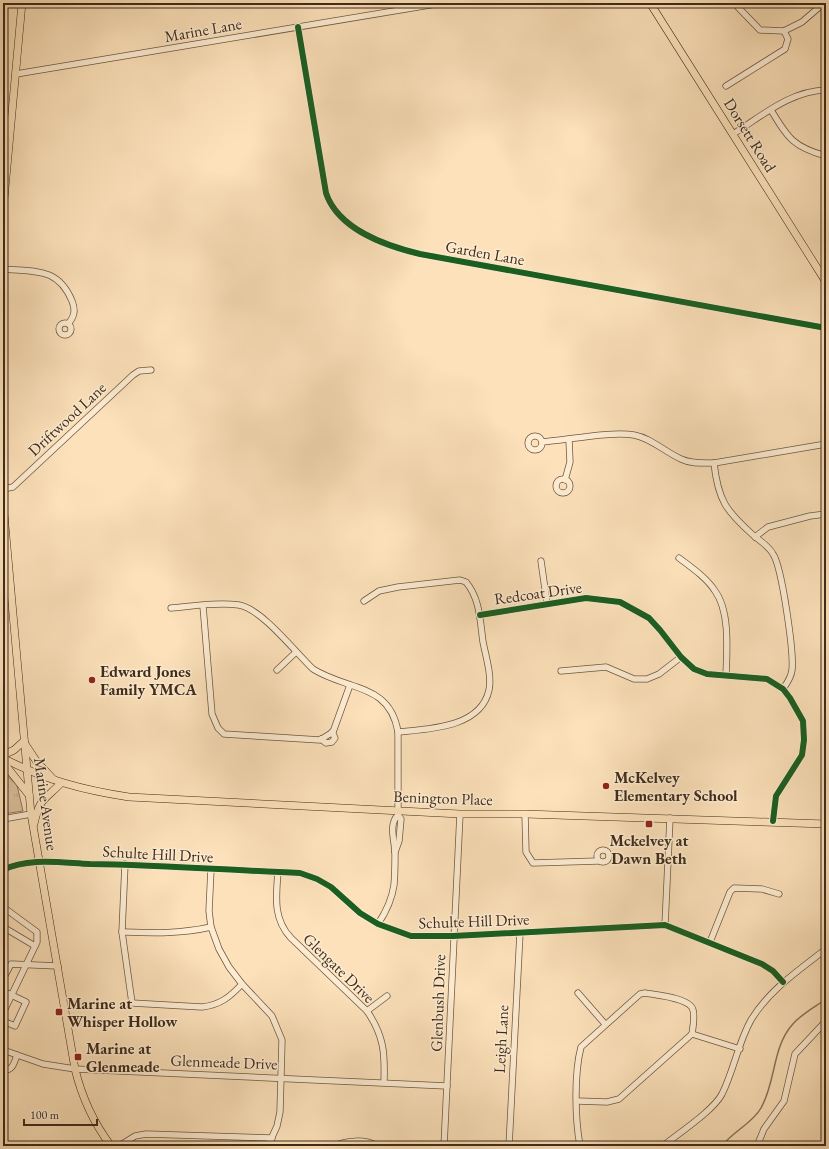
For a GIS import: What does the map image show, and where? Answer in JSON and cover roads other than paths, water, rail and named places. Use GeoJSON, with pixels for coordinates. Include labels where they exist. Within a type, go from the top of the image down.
{"type":"FeatureCollection","features":[{"type":"Feature","properties":{"kind":"main road"},"geometry":{"type":"LineString","coordinates":[[3,210],[22,3]]}},
{"type":"Feature","properties":{"kind":"main road","name":"Dorsett Road"},"geometry":{"type":"LineString","coordinates":[[650,3],[826,282]]}},
{"type":"Feature","properties":{"kind":"main road","name":"Marine Avenue"},"geometry":{"type":"LineString","coordinates":[[3,503],[26,770],[33,828],[80,1091],[100,1131],[111,1146]]}},
{"type":"Feature","properties":{"kind":"main road"},"geometry":{"type":"LineString","coordinates":[[3,754],[14,750],[24,741],[37,762],[58,782],[37,808],[33,828]]}},
{"type":"Feature","properties":{"kind":"main road","name":"Benington Place"},"geometry":{"type":"LineString","coordinates":[[3,758],[26,770],[58,782],[93,791],[129,797],[398,813],[525,814],[773,821],[826,824]]}},
{"type":"Feature","properties":{"kind":"main road"},"geometry":{"type":"LineString","coordinates":[[3,762],[29,795]]}},
{"type":"Feature","properties":{"kind":"street","name":"Marine Lane"},"geometry":{"type":"LineString","coordinates":[[16,74],[442,3]]}},
{"type":"Feature","properties":{"kind":"street"},"geometry":{"type":"LineString","coordinates":[[734,3],[760,30],[784,31],[802,22],[824,3]]}},
{"type":"Feature","properties":{"kind":"street","name":"Garden Lane"},"geometry":{"type":"LineString","coordinates":[[298,27],[326,192],[331,204],[342,218],[360,230],[401,250],[826,328]]}},
{"type":"Feature","properties":{"kind":"street"},"geometry":{"type":"LineString","coordinates":[[726,86],[785,49],[788,39],[784,31]]}},
{"type":"Feature","properties":{"kind":"street"},"geometry":{"type":"LineString","coordinates":[[733,134],[795,96],[807,92],[826,90]]}},
{"type":"Feature","properties":{"kind":"street"},"geometry":{"type":"LineString","coordinates":[[771,110],[793,142],[808,151],[826,156]]}},
{"type":"Feature","properties":{"kind":"street"},"geometry":{"type":"LineString","coordinates":[[3,269],[44,273],[53,276],[62,282],[74,306],[73,318],[68,324]]}},
{"type":"Feature","properties":{"kind":"street","name":"Driftwood Lane"},"geometry":{"type":"LineString","coordinates":[[3,489],[13,487],[133,375],[139,371],[151,370]]}},
{"type":"Feature","properties":{"kind":"street"},"geometry":{"type":"LineString","coordinates":[[542,442],[621,434],[635,435],[682,460],[699,464],[714,463],[826,444]]}},
{"type":"Feature","properties":{"kind":"street"},"geometry":{"type":"LineString","coordinates":[[565,480],[570,462],[569,440]]}},
{"type":"Feature","properties":{"kind":"street"},"geometry":{"type":"LineString","coordinates":[[714,463],[719,492],[727,509],[771,551],[779,570],[793,653],[792,672],[789,681],[783,689]]}},
{"type":"Feature","properties":{"kind":"street"},"geometry":{"type":"LineString","coordinates":[[755,537],[768,527],[810,516],[826,514]]}},
{"type":"Feature","properties":{"kind":"street"},"geometry":{"type":"LineString","coordinates":[[679,558],[715,590],[720,600],[727,636],[726,675]]}},
{"type":"Feature","properties":{"kind":"street"},"geometry":{"type":"LineString","coordinates":[[541,561],[547,603]]}},
{"type":"Feature","properties":{"kind":"street","name":"Redcoat Drive"},"geometry":{"type":"LineString","coordinates":[[364,601],[379,591],[460,580],[466,582],[473,591],[480,615],[547,603],[586,598],[620,602],[649,618],[681,657],[694,669],[707,674],[767,679],[783,689],[790,698],[803,722],[804,740],[802,755],[776,796],[773,821]]}},
{"type":"Feature","properties":{"kind":"street"},"geometry":{"type":"LineString","coordinates":[[3,591],[11,590]]}},
{"type":"Feature","properties":{"kind":"street"},"geometry":{"type":"LineString","coordinates":[[171,608],[222,604],[240,606],[249,609],[266,620],[295,653],[313,669],[322,675],[372,693],[388,704],[396,720],[398,732],[398,813],[401,819],[398,847],[395,852],[394,886],[389,905],[378,924]]}},
{"type":"Feature","properties":{"kind":"street"},"geometry":{"type":"LineString","coordinates":[[203,606],[212,714],[218,728],[224,734],[232,736],[321,739],[332,732],[350,685]]}},
{"type":"Feature","properties":{"kind":"street"},"geometry":{"type":"LineString","coordinates":[[398,732],[437,727],[462,720],[479,709],[489,690],[480,615]]}},
{"type":"Feature","properties":{"kind":"street"},"geometry":{"type":"LineString","coordinates":[[277,670],[295,653]]}},
{"type":"Feature","properties":{"kind":"street"},"geometry":{"type":"LineString","coordinates":[[561,671],[606,667],[634,679],[647,679],[659,674],[681,657]]}},
{"type":"Feature","properties":{"kind":"street"},"geometry":{"type":"LineString","coordinates":[[3,819],[31,814]]}},
{"type":"Feature","properties":{"kind":"street","name":"Glenbush Drive"},"geometry":{"type":"LineString","coordinates":[[444,1146],[460,814]]}},
{"type":"Feature","properties":{"kind":"street"},"geometry":{"type":"LineString","coordinates":[[525,814],[526,852],[533,863],[598,861]]}},
{"type":"Feature","properties":{"kind":"street"},"geometry":{"type":"LineString","coordinates":[[665,925],[670,818]]}},
{"type":"Feature","properties":{"kind":"street","name":"Schulte Hill Drive"},"geometry":{"type":"LineString","coordinates":[[3,870],[11,866],[40,862],[125,864],[300,873],[318,879],[331,887],[360,913],[378,924],[411,936],[453,936],[665,925],[762,964],[773,971],[783,982]]}},
{"type":"Feature","properties":{"kind":"street"},"geometry":{"type":"LineString","coordinates":[[125,864],[122,932],[132,1003],[202,1007],[213,1006],[229,997],[242,984]]}},
{"type":"Feature","properties":{"kind":"street"},"geometry":{"type":"LineString","coordinates":[[211,869],[209,911],[211,927],[219,950],[229,967],[242,984],[264,1005],[277,1024],[282,1040],[280,1112],[268,1146]]}},
{"type":"Feature","properties":{"kind":"street","name":"Glengate Drive"},"geometry":{"type":"LineString","coordinates":[[278,872],[277,913],[285,932],[367,1012],[379,1032],[384,1048],[384,1082]]}},
{"type":"Feature","properties":{"kind":"street"},"geometry":{"type":"LineString","coordinates":[[710,942],[730,892],[734,888],[762,890],[779,894]]}},
{"type":"Feature","properties":{"kind":"street"},"geometry":{"type":"LineString","coordinates":[[3,916],[7,910],[37,932],[35,946],[3,1013]]}},
{"type":"Feature","properties":{"kind":"street"},"geometry":{"type":"LineString","coordinates":[[3,927],[35,946]]}},
{"type":"Feature","properties":{"kind":"street"},"geometry":{"type":"LineString","coordinates":[[122,932],[170,934],[211,927]]}},
{"type":"Feature","properties":{"kind":"street","name":"Leigh Lane"},"geometry":{"type":"LineString","coordinates":[[509,1146],[520,932]]}},
{"type":"Feature","properties":{"kind":"street"},"geometry":{"type":"LineString","coordinates":[[663,1146],[702,1115],[722,1095],[751,1021],[765,1001],[783,982],[826,949]]}},
{"type":"Feature","properties":{"kind":"street"},"geometry":{"type":"LineString","coordinates":[[3,979],[11,964],[58,966]]}},
{"type":"Feature","properties":{"kind":"street"},"geometry":{"type":"LineString","coordinates":[[3,991],[26,1002],[14,1026],[3,1022]]}},
{"type":"Feature","properties":{"kind":"street"},"geometry":{"type":"LineString","coordinates":[[577,1101],[607,1102],[619,1099],[692,1034],[694,1011],[692,1005],[686,1001],[646,993],[640,994],[581,1047],[578,1058],[577,1101],[577,1126],[580,1146]]}},
{"type":"Feature","properties":{"kind":"street"},"geometry":{"type":"LineString","coordinates":[[578,994],[605,1024]]}},
{"type":"Feature","properties":{"kind":"street"},"geometry":{"type":"LineString","coordinates":[[367,1012],[387,996]]}},
{"type":"Feature","properties":{"kind":"street"},"geometry":{"type":"LineString","coordinates":[[757,1146],[764,1129],[784,1101],[795,1054],[826,1021]]}},
{"type":"Feature","properties":{"kind":"street"},"geometry":{"type":"LineString","coordinates":[[692,1034],[740,1049]]}},
{"type":"Feature","properties":{"kind":"street","name":"Glenmeade Drive"},"geometry":{"type":"LineString","coordinates":[[3,1050],[43,1064],[75,1069],[447,1086]]}},
{"type":"Feature","properties":{"kind":"street"},"geometry":{"type":"LineString","coordinates":[[3,1070],[9,1070],[13,1067],[16,1055]]}},
{"type":"Feature","properties":{"kind":"street"},"geometry":{"type":"LineString","coordinates":[[119,1146],[135,1136],[146,1134],[272,1138]]}},
{"type":"Feature","properties":{"kind":"street"},"geometry":{"type":"LineString","coordinates":[[335,1146],[340,1143],[360,1142],[372,1143],[376,1146]]}},
{"type":"Feature","properties":{"kind":"waterway"},"geometry":{"type":"LineString","coordinates":[[722,1146],[731,1136],[753,1119],[761,1108],[766,1098],[781,1044],[792,1025],[800,1017],[826,999]]}},
{"type":"Feature","properties":{"kind":"place","name":"Edward Jones Family YMCA"},"geometry":{"type":"Point","coordinates":[92,680]}},
{"type":"Feature","properties":{"kind":"place","name":"McKelvey Elementary School"},"geometry":{"type":"Point","coordinates":[606,786]}},
{"type":"Feature","properties":{"kind":"place","name":"Mckelvey at Dawn Beth"},"geometry":{"type":"Point","coordinates":[649,824]}},
{"type":"Feature","properties":{"kind":"place","name":"Marine at Whisper Hollow"},"geometry":{"type":"Point","coordinates":[59,1012]}},
{"type":"Feature","properties":{"kind":"place","name":"Marine at Glenmeade"},"geometry":{"type":"Point","coordinates":[78,1057]}}]}
